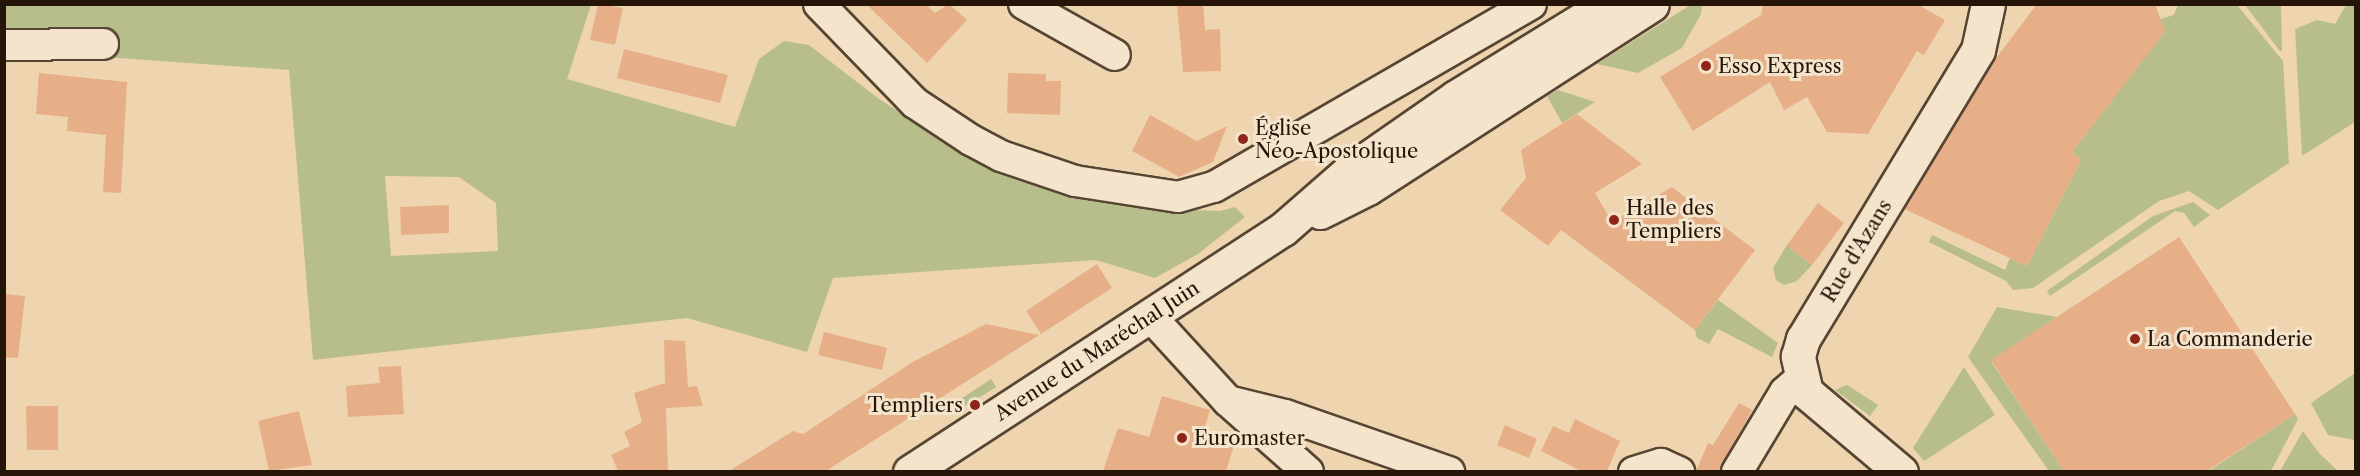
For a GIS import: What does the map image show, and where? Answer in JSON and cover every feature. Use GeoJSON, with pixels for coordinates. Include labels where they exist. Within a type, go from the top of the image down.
{"type":"FeatureCollection","features":[{"type":"Feature","properties":{"kind":"main road","name":"Avenue du Maréchal Juin"},"geometry":{"type":"LineString","coordinates":[[910,471],[1164,309],[1283,229],[1348,172],[1446,104],[1607,4]]}},
{"type":"Feature","properties":{"kind":"main road","name":"Avenue du Maréchal Juin"},"geometry":{"type":"LineString","coordinates":[[1283,229],[1368,188],[1652,4]]}},
{"type":"Feature","properties":{"kind":"main road","name":"Rue d'Azans"},"geometry":{"type":"LineString","coordinates":[[1800,379],[1798,356],[1803,339],[1978,50],[1988,4]]}},
{"type":"Feature","properties":{"kind":"main road"},"geometry":{"type":"LineString","coordinates":[[1800,379],[1817,403],[1901,471]]}},
{"type":"Feature","properties":{"kind":"street"},"geometry":{"type":"LineString","coordinates":[[819,4],[915,103],[970,140],[1001,156],[1075,181],[1178,197],[1215,187],[1517,8]]}},
{"type":"Feature","properties":{"kind":"street"},"geometry":{"type":"LineString","coordinates":[[1024,4],[1115,55]]}},
{"type":"Feature","properties":{"kind":"street"},"geometry":{"type":"LineString","coordinates":[[4,45],[103,44]]}},
{"type":"Feature","properties":{"kind":"street"},"geometry":{"type":"LineString","coordinates":[[1164,309],[1227,401],[1308,471]]}},
{"type":"Feature","properties":{"kind":"street"},"geometry":{"type":"LineString","coordinates":[[1737,471],[1785,392],[1800,379]]}},
{"type":"Feature","properties":{"kind":"street"},"geometry":{"type":"LineString","coordinates":[[1227,401],[1285,415],[1449,471]]}},
{"type":"Feature","properties":{"kind":"street"},"geometry":{"type":"LineString","coordinates":[[1634,471],[1661,464],[1679,471]]}},
{"type":"Feature","properties":{"kind":"green space"},"geometry":{"type":"Polygon","coordinates":[[[1692,4],[1702,5],[1701,14],[1682,48],[1638,73],[1597,64],[1692,4]]]}},
{"type":"Feature","properties":{"kind":"green space"},"geometry":{"type":"Polygon","coordinates":[[[4,5],[591,5],[567,79],[735,127],[759,59],[784,41],[809,45],[879,99],[954,147],[1172,209],[1220,211],[1235,207],[1245,217],[1198,254],[1155,278],[1096,260],[833,278],[807,352],[687,318],[313,360],[289,70],[47,53],[5,55],[4,5]],[[385,176],[391,256],[498,251],[496,203],[459,177],[385,176]]]}},
{"type":"Feature","properties":{"kind":"green space"},"geometry":{"type":"Polygon","coordinates":[[[2178,5],[2237,5],[2283,61],[2289,163],[2218,210],[2189,191],[2159,201],[2033,288],[2013,290],[2006,281],[1929,242],[1932,235],[2005,270],[2010,258],[2027,266],[2081,160],[2072,152],[2164,32],[2160,19],[2174,15],[2178,5]]]}},
{"type":"Feature","properties":{"kind":"green space"},"geometry":{"type":"Polygon","coordinates":[[[2245,5],[2281,5],[2282,51],[2280,51],[2245,5]]]}},
{"type":"Feature","properties":{"kind":"green space"},"geometry":{"type":"Polygon","coordinates":[[[2346,5],[2355,5],[2355,122],[2302,156],[2295,29],[2317,20],[2335,24],[2346,5]]]}},
{"type":"Feature","properties":{"kind":"green space"},"geometry":{"type":"Polygon","coordinates":[[[1558,90],[1595,102],[1562,123],[1547,96],[1558,90]]]}},
{"type":"Feature","properties":{"kind":"green space"},"geometry":{"type":"Polygon","coordinates":[[[2193,202],[2210,215],[2194,227],[2184,213],[2175,211],[2050,296],[2047,291],[2153,216],[2193,202]]]}},
{"type":"Feature","properties":{"kind":"green space"},"geometry":{"type":"Polygon","coordinates":[[[1787,245],[1812,265],[1797,281],[1784,285],[1776,280],[1773,268],[1787,245]]]}},
{"type":"Feature","properties":{"kind":"green space"},"geometry":{"type":"Polygon","coordinates":[[[1718,300],[1778,343],[1772,357],[1718,329],[1709,344],[1697,338],[1695,330],[1718,300]]]}},
{"type":"Feature","properties":{"kind":"green space"},"geometry":{"type":"Polygon","coordinates":[[[1997,307],[2057,317],[1991,361],[2064,471],[2049,471],[1968,357],[1997,307]]]}},
{"type":"Feature","properties":{"kind":"green space"},"geometry":{"type":"Polygon","coordinates":[[[1964,367],[1995,415],[1924,461],[1913,448],[1964,367]]]}},
{"type":"Feature","properties":{"kind":"green space"},"geometry":{"type":"Polygon","coordinates":[[[2355,373],[2355,440],[2328,435],[2311,403],[2355,373]]]}},
{"type":"Feature","properties":{"kind":"green space"},"geometry":{"type":"Polygon","coordinates":[[[991,379],[996,387],[966,406],[961,399],[991,379]]]}},
{"type":"Feature","properties":{"kind":"green space"},"geometry":{"type":"Polygon","coordinates":[[[1847,385],[1878,405],[1870,416],[1835,390],[1847,385]]]}},
{"type":"Feature","properties":{"kind":"green space"},"geometry":{"type":"Polygon","coordinates":[[[2295,414],[2298,419],[2271,471],[2207,472],[2295,414]]]}},
{"type":"Feature","properties":{"kind":"green space"},"geometry":{"type":"Polygon","coordinates":[[[2303,431],[2319,453],[2338,471],[2280,471],[2303,431]]]}},
{"type":"Feature","properties":{"kind":"building"},"geometry":{"type":"Polygon","coordinates":[[[598,4],[623,8],[615,45],[590,40],[598,4]]]}},
{"type":"Feature","properties":{"kind":"building"},"geometry":{"type":"Polygon","coordinates":[[[866,4],[926,4],[935,13],[949,4],[967,20],[927,63],[866,4]]]}},
{"type":"Feature","properties":{"kind":"building"},"geometry":{"type":"Polygon","coordinates":[[[1177,4],[1203,4],[1205,30],[1220,29],[1221,71],[1183,72],[1177,4]]]}},
{"type":"Feature","properties":{"kind":"building"},"geometry":{"type":"Polygon","coordinates":[[[1763,4],[1917,4],[1945,20],[1924,55],[1917,51],[1868,134],[1827,132],[1807,97],[1784,110],[1770,82],[1693,131],[1660,77],[1761,15],[1763,4]]]}},
{"type":"Feature","properties":{"kind":"building"},"geometry":{"type":"Polygon","coordinates":[[[2037,4],[2155,4],[2165,32],[2072,152],[2081,160],[2027,266],[1904,209],[1994,61],[2037,4]]]}},
{"type":"Feature","properties":{"kind":"building"},"geometry":{"type":"Polygon","coordinates":[[[624,49],[728,75],[720,103],[617,78],[624,49]]]}},
{"type":"Feature","properties":{"kind":"building"},"geometry":{"type":"Polygon","coordinates":[[[39,73],[127,82],[121,193],[103,192],[106,135],[67,131],[68,117],[36,114],[39,73]]]}},
{"type":"Feature","properties":{"kind":"building"},"geometry":{"type":"Polygon","coordinates":[[[1008,73],[1046,74],[1046,81],[1061,81],[1060,115],[1007,113],[1008,73]]]}},
{"type":"Feature","properties":{"kind":"building","name":"Halle des Templiers"},"geometry":{"type":"Polygon","coordinates":[[[1577,114],[1642,164],[1595,193],[1612,222],[1672,187],[1755,250],[1695,330],[1561,230],[1548,246],[1500,210],[1526,178],[1521,150],[1577,114]]]}},
{"type":"Feature","properties":{"kind":"building"},"geometry":{"type":"Polygon","coordinates":[[[1150,115],[1197,141],[1227,126],[1213,162],[1179,177],[1132,151],[1150,115]]]}},
{"type":"Feature","properties":{"kind":"building"},"geometry":{"type":"Polygon","coordinates":[[[1818,203],[1844,223],[1812,265],[1787,245],[1818,203]]]}},
{"type":"Feature","properties":{"kind":"building"},"geometry":{"type":"Polygon","coordinates":[[[449,205],[449,233],[401,235],[400,207],[449,205]]]}},
{"type":"Feature","properties":{"kind":"building","name":"La Commanderie"},"geometry":{"type":"Polygon","coordinates":[[[2179,237],[2295,414],[2207,471],[2064,471],[1991,360],[2179,237]]]}},
{"type":"Feature","properties":{"kind":"building"},"geometry":{"type":"Polygon","coordinates":[[[1097,264],[1112,288],[1041,334],[1026,311],[1097,264]]]}},
{"type":"Feature","properties":{"kind":"building"},"geometry":{"type":"Polygon","coordinates":[[[4,294],[25,296],[18,358],[4,357],[4,294]]]}},
{"type":"Feature","properties":{"kind":"building"},"geometry":{"type":"Polygon","coordinates":[[[986,324],[1039,335],[826,471],[729,471],[793,431],[803,434],[911,363],[986,324]]]}},
{"type":"Feature","properties":{"kind":"building"},"geometry":{"type":"Polygon","coordinates":[[[824,332],[887,348],[882,370],[818,355],[824,332]]]}},
{"type":"Feature","properties":{"kind":"building"},"geometry":{"type":"Polygon","coordinates":[[[664,340],[685,341],[688,387],[697,386],[703,406],[666,408],[668,471],[618,471],[611,455],[630,446],[624,432],[642,422],[634,393],[665,383],[664,340]]]}},
{"type":"Feature","properties":{"kind":"building"},"geometry":{"type":"Polygon","coordinates":[[[401,366],[404,414],[348,417],[346,386],[380,383],[378,367],[401,366]]]}},
{"type":"Feature","properties":{"kind":"building","name":"Euromaster"},"geometry":{"type":"Polygon","coordinates":[[[1162,396],[1210,410],[1202,436],[1234,446],[1226,471],[1103,471],[1118,428],[1149,437],[1162,396]]]}},
{"type":"Feature","properties":{"kind":"building"},"geometry":{"type":"Polygon","coordinates":[[[1739,403],[1752,410],[1720,471],[1696,471],[1708,443],[1713,445],[1739,403]]]}},
{"type":"Feature","properties":{"kind":"building"},"geometry":{"type":"Polygon","coordinates":[[[26,406],[58,406],[58,450],[27,450],[26,406]]]}},
{"type":"Feature","properties":{"kind":"building"},"geometry":{"type":"Polygon","coordinates":[[[299,411],[312,465],[269,471],[258,421],[299,411]]]}},
{"type":"Feature","properties":{"kind":"building"},"geometry":{"type":"Polygon","coordinates":[[[1575,419],[1620,441],[1607,471],[1581,471],[1541,451],[1553,426],[1569,433],[1575,419]]]}},
{"type":"Feature","properties":{"kind":"building"},"geometry":{"type":"Polygon","coordinates":[[[1505,425],[1537,439],[1529,458],[1497,445],[1505,425]]]}},
{"type":"Feature","properties":{"kind":"place","name":"Esso Express"},"geometry":{"type":"Point","coordinates":[1706,66]}},
{"type":"Feature","properties":{"kind":"place","name":"Église Néo-Apostolique"},"geometry":{"type":"Point","coordinates":[1243,139]}},
{"type":"Feature","properties":{"kind":"place","name":"Halle des Templiers"},"geometry":{"type":"Point","coordinates":[1614,220]}},
{"type":"Feature","properties":{"kind":"place","name":"La Commanderie"},"geometry":{"type":"Point","coordinates":[2135,339]}},
{"type":"Feature","properties":{"kind":"place","name":"Templiers"},"geometry":{"type":"Point","coordinates":[975,405]}},
{"type":"Feature","properties":{"kind":"place","name":"Euromaster"},"geometry":{"type":"Point","coordinates":[1182,438]}}]}
